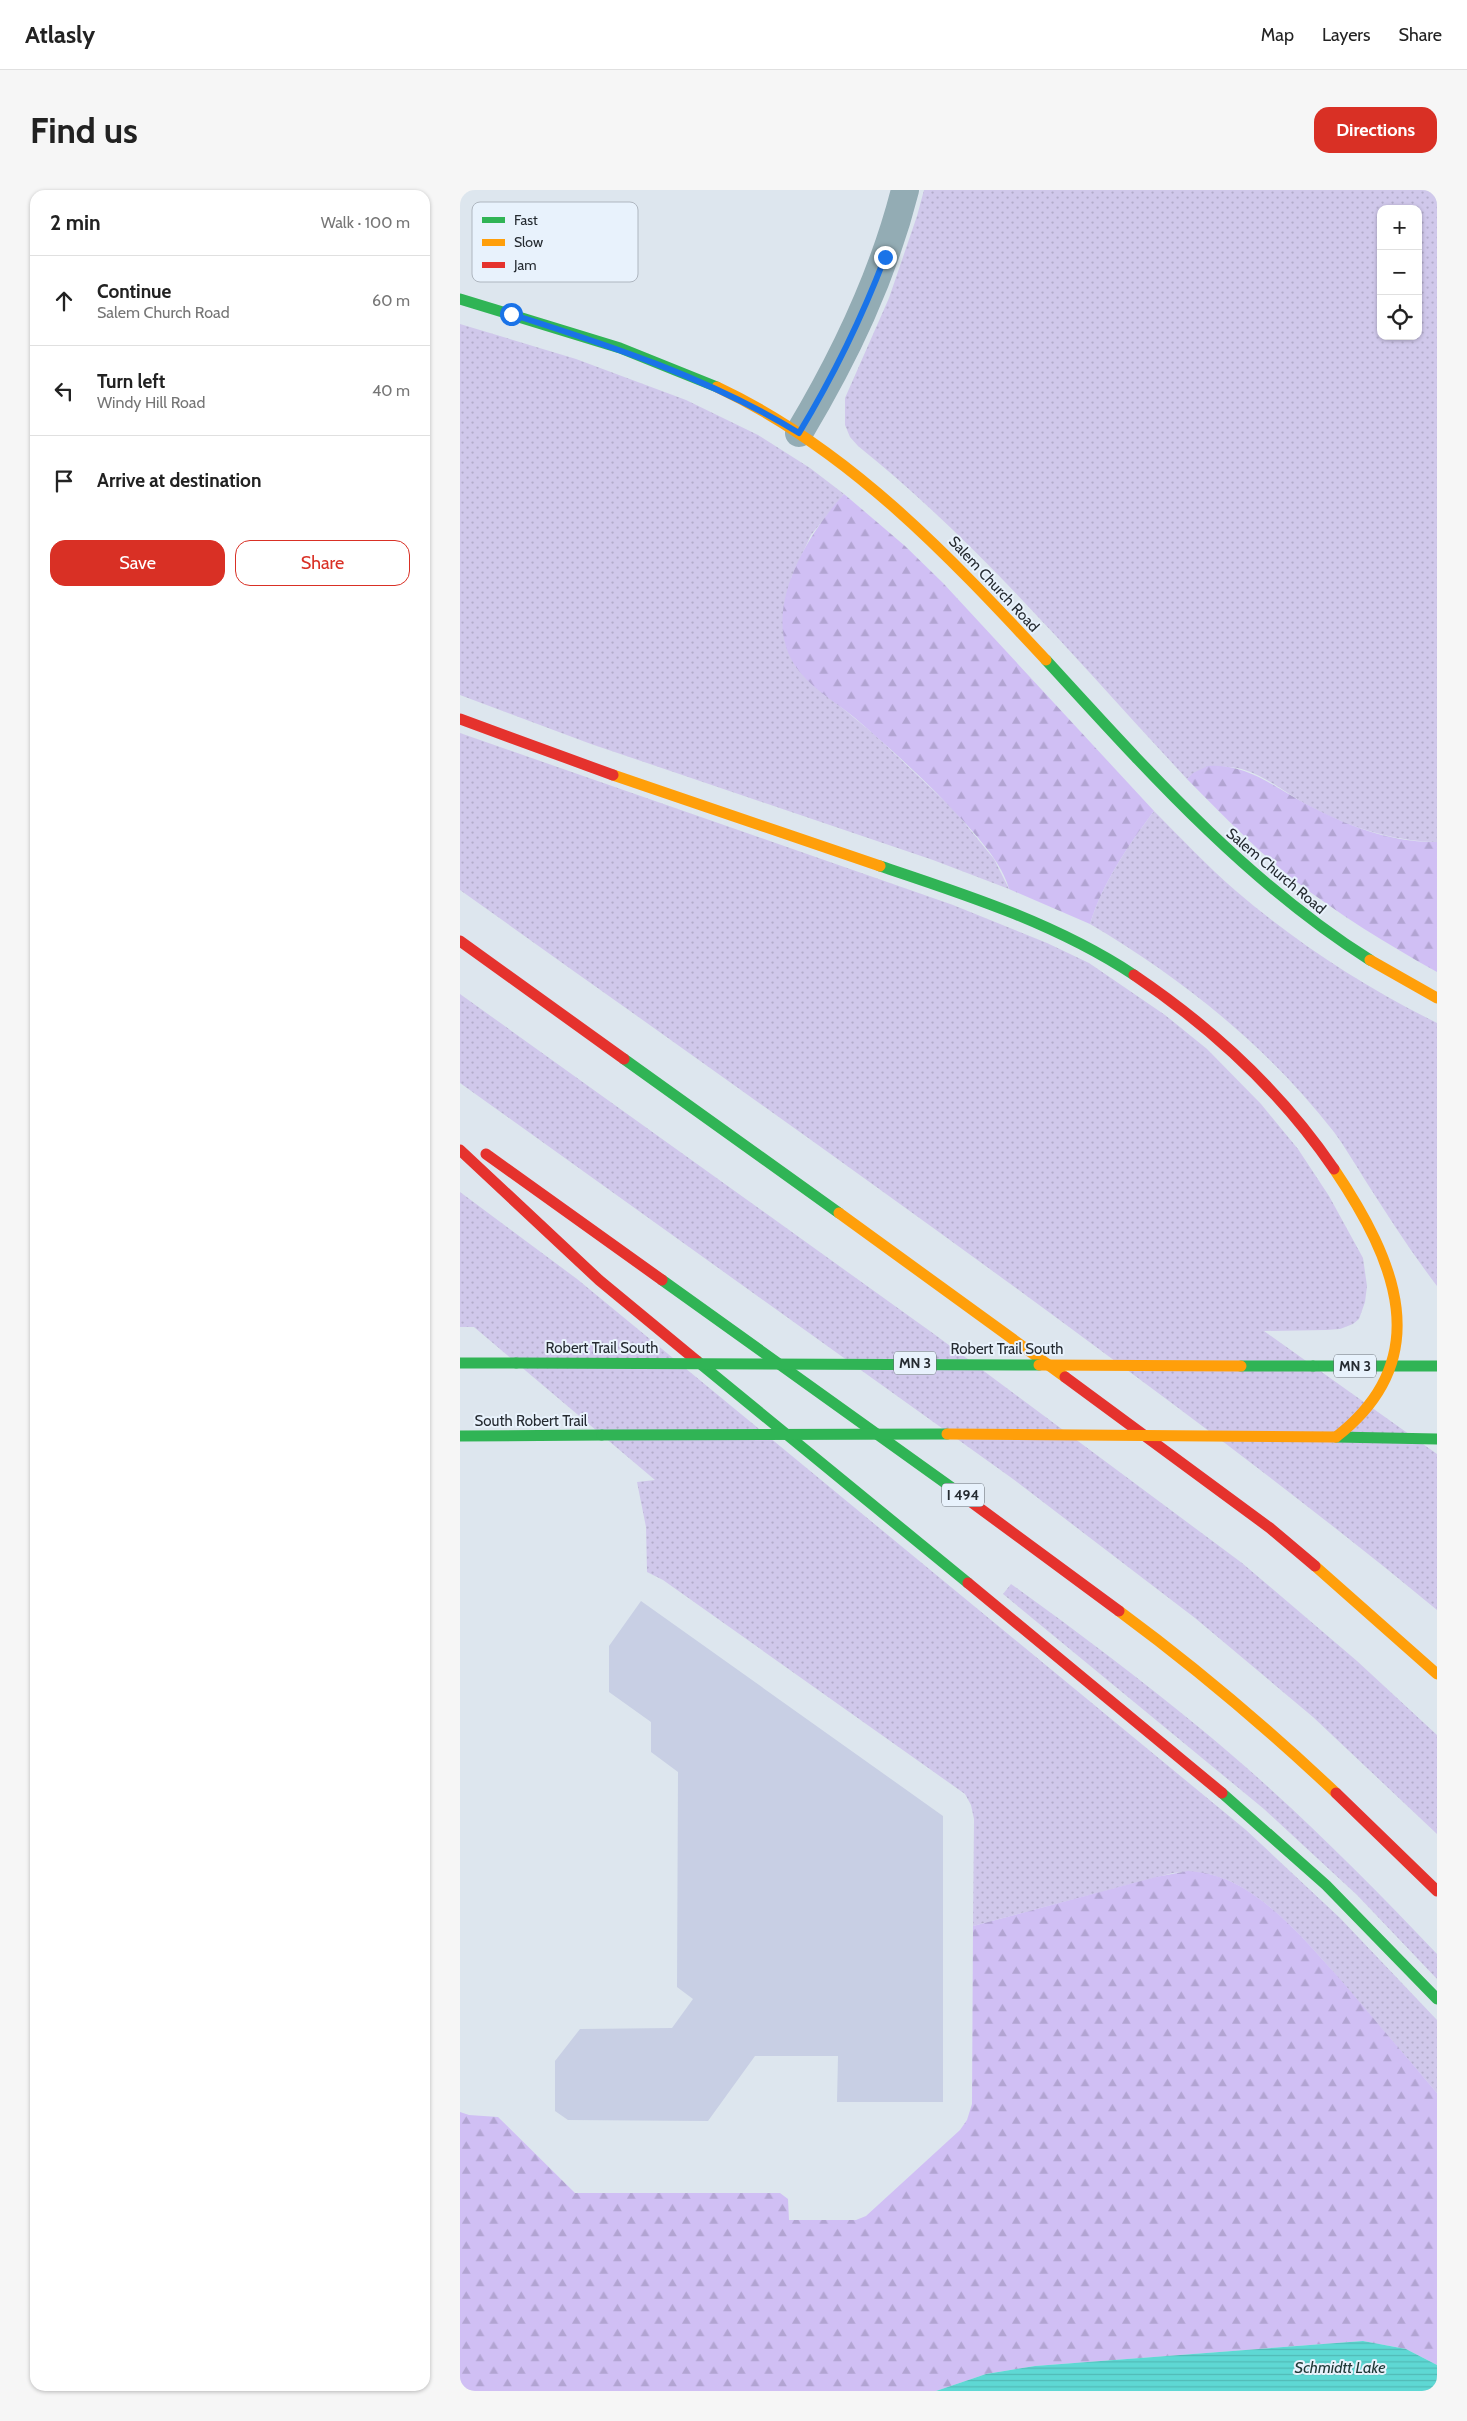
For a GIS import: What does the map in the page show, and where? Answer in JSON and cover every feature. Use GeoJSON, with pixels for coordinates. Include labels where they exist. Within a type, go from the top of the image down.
{"type":"FeatureCollection","features":[{"type":"Feature","properties":{"kind":"main road","name":"Salem Church Road"},"geometry":{"type":"LineString","coordinates":[[460,299],[616,348],[694,378],[731,395],[799,433],[859,476],[933,541],[1171,795],[1251,873],[1294,908],[1340,941],[1437,998]]}},
{"type":"Feature","properties":{"kind":"main road"},"geometry":{"type":"LineString","coordinates":[[460,719],[583,765],[958,892],[1081,944],[1142,981],[1203,1027],[1248,1067],[1306,1130],[1345,1186],[1378,1244],[1393,1278],[1401,1305],[1404,1331],[1398,1366],[1390,1385],[1373,1408],[1336,1437]]}},
{"type":"Feature","properties":{"kind":"main road"},"geometry":{"type":"LineString","coordinates":[[460,942],[958,1298],[1262,1522],[1329,1578],[1437,1674]]}},
{"type":"Feature","properties":{"kind":"main road","name":"I 494"},"geometry":{"type":"LineString","coordinates":[[476,1147],[995,1519],[1171,1649],[1287,1747],[1399,1852],[1437,1891]]}},
{"type":"Feature","properties":{"kind":"main road"},"geometry":{"type":"LineString","coordinates":[[460,1150],[600,1280],[1255,1820],[1388,1945],[1437,1999]]}},
{"type":"Feature","properties":{"kind":"main road","name":"Robert Trail South"},"geometry":{"type":"LineString","coordinates":[[460,1363],[1437,1366]]}},
{"type":"Feature","properties":{"kind":"main road","name":"South Robert Trail"},"geometry":{"type":"LineString","coordinates":[[460,1436],[830,1433],[1336,1437]]}},
{"type":"Feature","properties":{"kind":"main road"},"geometry":{"type":"LineString","coordinates":[[1336,1437],[1437,1439]]}},
{"type":"Feature","properties":{"kind":"street"},"geometry":{"type":"LineString","coordinates":[[799,433],[833,377],[857,327],[885,257],[905,190]]}},
{"type":"Feature","properties":{"kind":"shaded area"},"geometry":{"type":"Polygon","coordinates":[[[924,190],[1437,190],[1437,842],[1402,839],[1384,835],[1333,818],[1246,770],[1224,767],[1204,769],[1187,779],[988,564],[946,523],[850,437],[845,425],[845,398],[889,298],[924,190]]]}},
{"type":"Feature","properties":{"kind":"shaded area"},"geometry":{"type":"Polygon","coordinates":[[[460,324],[576,359],[686,400],[758,435],[810,468],[844,494],[811,535],[791,578],[812,683],[876,736],[954,810],[994,859],[1009,889],[933,860],[591,744],[460,695],[460,324]]]}},
{"type":"Feature","properties":{"kind":"shaded area"},"geometry":{"type":"Polygon","coordinates":[[[460,733],[953,905],[1047,943],[1089,963],[1165,1015],[1207,1049],[1261,1104],[1298,1149],[1329,1196],[1363,1258],[1367,1286],[1365,1302],[1359,1319],[1353,1324],[1340,1329],[1264,1331],[1437,1454],[1437,1610],[1299,1500],[1065,1324],[839,1160],[460,890],[460,733]]]}},
{"type":"Feature","properties":{"kind":"shaded area"},"geometry":{"type":"Polygon","coordinates":[[[1154,811],[1225,881],[1283,929],[1384,995],[1437,1023],[1437,1286],[1400,1234],[1334,1132],[1281,1071],[1222,1016],[1190,991],[1090,924],[1109,879],[1154,811]]]}},
{"type":"Feature","properties":{"kind":"shaded area"},"geometry":{"type":"Polygon","coordinates":[[[460,994],[934,1334],[1242,1563],[1357,1661],[1437,1735],[1437,1834],[1313,1717],[1195,1618],[1013,1479],[460,1083],[460,994]]]}},
{"type":"Feature","properties":{"kind":"shaded area"},"geometry":{"type":"Polygon","coordinates":[[[460,1192],[577,1279],[1246,1830],[1340,1918],[1437,2020],[1437,2093],[1295,1930],[1265,1903],[1225,1879],[1211,1874],[1196,1872],[1173,1873],[973,1926],[974,1819],[971,1805],[965,1794],[663,1580],[647,1572],[646,1527],[637,1482],[655,1480],[474,1327],[460,1327],[460,1192]]]}},
{"type":"Feature","properties":{"kind":"shaded area"},"geometry":{"type":"Polygon","coordinates":[[[1011,1584],[1178,1710],[1263,1782],[1352,1866],[1437,1954],[1437,1979],[1357,1895],[1264,1809],[1003,1594],[1011,1584]]]}},
{"type":"Feature","properties":{"kind":"green space"},"geometry":{"type":"Polygon","coordinates":[[[844,494],[905,546],[943,583],[1154,811],[1109,879],[1090,924],[1009,889],[1002,871],[991,854],[952,809],[883,743],[799,671],[787,650],[783,626],[784,602],[791,578],[802,554],[829,511],[844,494]]]}},
{"type":"Feature","properties":{"kind":"green space"},"geometry":{"type":"Polygon","coordinates":[[[1208,766],[1222,766],[1248,772],[1321,812],[1353,826],[1386,836],[1420,842],[1437,842],[1437,972],[1345,916],[1310,892],[1265,856],[1187,779],[1193,773],[1208,766]]]}},
{"type":"Feature","properties":{"kind":"green space"},"geometry":{"type":"Polygon","coordinates":[[[1188,1871],[1210,1874],[1232,1882],[1264,1902],[1294,1928],[1437,2093],[1437,2365],[1406,2349],[1363,2341],[1035,2366],[986,2374],[936,2391],[460,2391],[460,2112],[469,2115],[498,2117],[575,2193],[780,2193],[788,2199],[789,2220],[856,2220],[866,2216],[960,2130],[967,2120],[972,2104],[973,1926],[1156,1877],[1188,1871]]]}},
{"type":"Feature","properties":{"kind":"water","name":"Schmidtt Lake"},"geometry":{"type":"Polygon","coordinates":[[[1363,2341],[1406,2349],[1437,2365],[1437,2391],[936,2391],[986,2374],[1035,2366],[1363,2341]]]}},
{"type":"Feature","properties":{"kind":"building"},"geometry":{"type":"Polygon","coordinates":[[[641,1601],[943,1816],[943,2102],[837,2102],[838,2056],[755,2056],[708,2121],[568,2120],[555,2111],[555,2061],[580,2029],[672,2028],[693,1999],[677,1987],[678,1772],[651,1752],[651,1722],[609,1692],[609,1646],[641,1601]]]}},
{"type":"Feature","properties":{"kind":"traffic: fast"},"geometry":{"type":"LineString","coordinates":[[460,299],[620,348],[717,387]]}},
{"type":"Feature","properties":{"kind":"traffic: fast"},"geometry":{"type":"LineString","coordinates":[[1046,660],[1121,742],[1239,859],[1324,929],[1370,960]]}},
{"type":"Feature","properties":{"kind":"traffic: fast"},"geometry":{"type":"LineString","coordinates":[[880,866],[1011,912],[1074,941],[1134,975]]}},
{"type":"Feature","properties":{"kind":"traffic: fast"},"geometry":{"type":"LineString","coordinates":[[624,1059],[839,1213]]}},
{"type":"Feature","properties":{"kind":"traffic: fast"},"geometry":{"type":"LineString","coordinates":[[662,1280],[955,1490]]}},
{"type":"Feature","properties":{"kind":"traffic: fast"},"geometry":{"type":"LineString","coordinates":[[697,1361],[968,1583]]}},
{"type":"Feature","properties":{"kind":"traffic: fast"},"geometry":{"type":"LineString","coordinates":[[460,1363],[516,1363]]}},
{"type":"Feature","properties":{"kind":"traffic: fast"},"geometry":{"type":"LineString","coordinates":[[516,1363],[1039,1365]]}},
{"type":"Feature","properties":{"kind":"traffic: fast"},"geometry":{"type":"LineString","coordinates":[[1241,1366],[1313,1366]]}},
{"type":"Feature","properties":{"kind":"traffic: fast"},"geometry":{"type":"LineString","coordinates":[[1313,1366],[1437,1366]]}},
{"type":"Feature","properties":{"kind":"traffic: fast"},"geometry":{"type":"LineString","coordinates":[[602,1435],[947,1434]]}},
{"type":"Feature","properties":{"kind":"traffic: fast"},"geometry":{"type":"LineString","coordinates":[[460,1436],[602,1435]]}},
{"type":"Feature","properties":{"kind":"traffic: fast"},"geometry":{"type":"LineString","coordinates":[[1336,1437],[1437,1439]]}},
{"type":"Feature","properties":{"kind":"traffic: fast"},"geometry":{"type":"LineString","coordinates":[[1222,1793],[1326,1885],[1437,1999]]}},
{"type":"Feature","properties":{"kind":"traffic: slow"},"geometry":{"type":"LineString","coordinates":[[717,387],[765,412],[810,441],[894,507],[972,582],[1046,660]]}},
{"type":"Feature","properties":{"kind":"traffic: slow"},"geometry":{"type":"LineString","coordinates":[[613,775],[880,866]]}},
{"type":"Feature","properties":{"kind":"traffic: slow"},"geometry":{"type":"LineString","coordinates":[[1370,960],[1437,998]]}},
{"type":"Feature","properties":{"kind":"traffic: slow"},"geometry":{"type":"LineString","coordinates":[[1334,1169],[1375,1239],[1389,1274],[1396,1308],[1396,1342],[1387,1375],[1367,1407],[1336,1437]]}},
{"type":"Feature","properties":{"kind":"traffic: slow"},"geometry":{"type":"LineString","coordinates":[[839,1213],[1065,1377]]}},
{"type":"Feature","properties":{"kind":"traffic: slow"},"geometry":{"type":"LineString","coordinates":[[1039,1365],[1241,1366]]}},
{"type":"Feature","properties":{"kind":"traffic: slow"},"geometry":{"type":"LineString","coordinates":[[947,1434],[1336,1437]]}},
{"type":"Feature","properties":{"kind":"traffic: slow"},"geometry":{"type":"LineString","coordinates":[[1315,1566],[1437,1674]]}},
{"type":"Feature","properties":{"kind":"traffic: slow"},"geometry":{"type":"LineString","coordinates":[[1119,1611],[1230,1699],[1336,1793]]}},
{"type":"Feature","properties":{"kind":"traffic: jam"},"geometry":{"type":"LineString","coordinates":[[460,719],[613,775]]}},
{"type":"Feature","properties":{"kind":"traffic: jam"},"geometry":{"type":"LineString","coordinates":[[460,941],[624,1059]]}},
{"type":"Feature","properties":{"kind":"traffic: jam"},"geometry":{"type":"LineString","coordinates":[[1134,975],[1190,1016],[1243,1062],[1291,1113],[1334,1169]]}},
{"type":"Feature","properties":{"kind":"traffic: jam"},"geometry":{"type":"LineString","coordinates":[[460,1150],[599,1280],[697,1361]]}},
{"type":"Feature","properties":{"kind":"traffic: jam"},"geometry":{"type":"LineString","coordinates":[[486,1154],[662,1280]]}},
{"type":"Feature","properties":{"kind":"traffic: jam"},"geometry":{"type":"LineString","coordinates":[[1065,1377],[1270,1528],[1315,1566]]}},
{"type":"Feature","properties":{"kind":"traffic: jam"},"geometry":{"type":"LineString","coordinates":[[955,1490],[1119,1611]]}},
{"type":"Feature","properties":{"kind":"traffic: jam"},"geometry":{"type":"LineString","coordinates":[[968,1583],[1222,1793]]}},
{"type":"Feature","properties":{"kind":"traffic: jam"},"geometry":{"type":"LineString","coordinates":[[1336,1793],[1437,1891]]}},
{"type":"Feature","properties":{"kind":"route"},"geometry":{"type":"LineString","coordinates":[[511,314],[624,351],[694,378],[731,395],[799,433],[841,361],[872,292],[885,257]]}}]}
